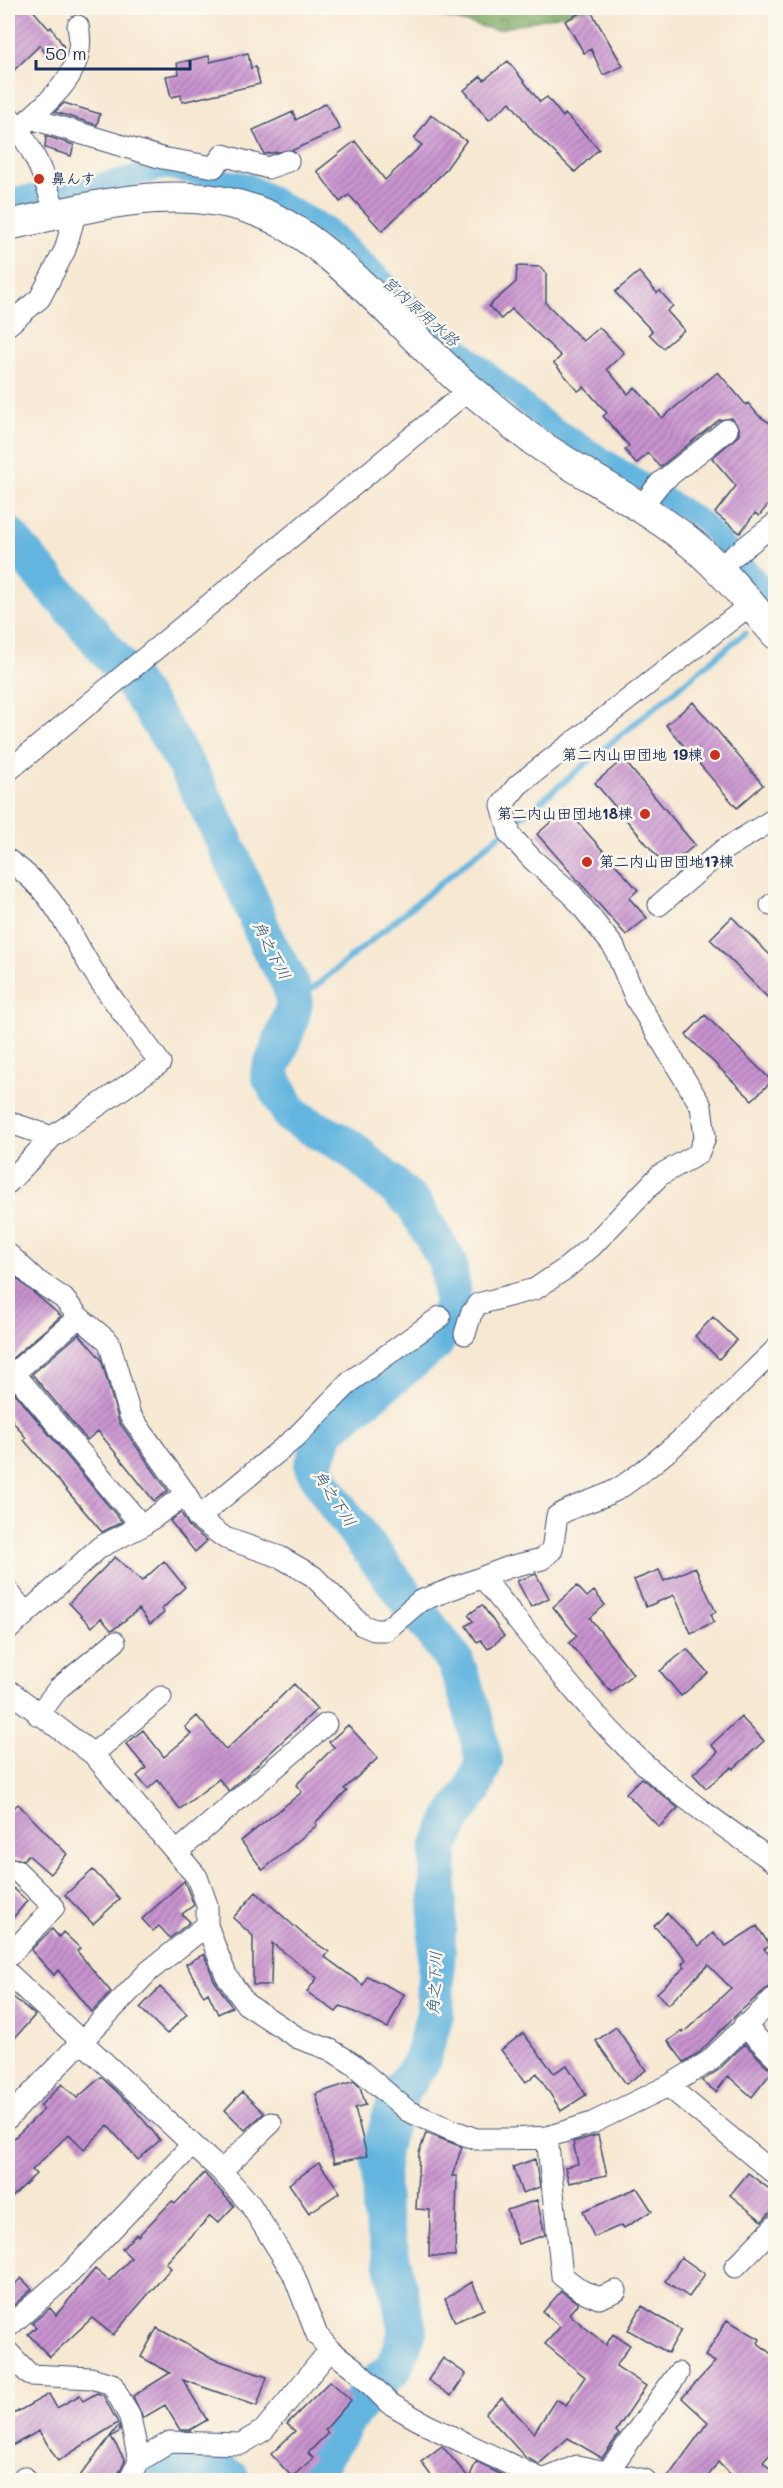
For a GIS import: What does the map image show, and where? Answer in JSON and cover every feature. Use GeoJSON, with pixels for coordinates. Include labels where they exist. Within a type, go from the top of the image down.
{"type":"FeatureCollection","features":[{"type":"Feature","properties":{"kind":"street"},"geometry":{"type":"LineString","coordinates":[[15,122],[60,89],[75,69],[82,43],[78,26]]}},
{"type":"Feature","properties":{"kind":"street"},"geometry":{"type":"LineString","coordinates":[[8,325],[40,297],[66,250],[66,213],[15,122]]}},
{"type":"Feature","properties":{"kind":"street"},"geometry":{"type":"LineString","coordinates":[[15,122],[162,158],[212,181],[259,211],[292,228],[348,274],[470,389],[530,438],[643,504],[683,536],[728,560],[750,605],[776,634]]}},
{"type":"Feature","properties":{"kind":"street"},"geometry":{"type":"LineString","coordinates":[[212,181],[223,155],[268,168],[288,161]]}},
{"type":"Feature","properties":{"kind":"street"},"geometry":{"type":"LineString","coordinates":[[8,225],[147,198],[212,181]]}},
{"type":"Feature","properties":{"kind":"street"},"geometry":{"type":"LineString","coordinates":[[8,771],[470,389]]}},
{"type":"Feature","properties":{"kind":"street"},"geometry":{"type":"LineString","coordinates":[[643,504],[660,483],[727,430]]}},
{"type":"Feature","properties":{"kind":"street"},"geometry":{"type":"LineString","coordinates":[[728,560],[776,523]]}},
{"type":"Feature","properties":{"kind":"street"},"geometry":{"type":"LineString","coordinates":[[465,1334],[471,1314],[478,1304],[535,1289],[565,1269],[591,1247],[660,1175],[698,1154],[705,1137],[701,1106],[636,999],[614,947],[572,894],[532,859],[507,827],[502,805],[518,785],[750,605]]}},
{"type":"Feature","properties":{"kind":"street"},"geometry":{"type":"LineString","coordinates":[[659,905],[723,850],[776,818]]}},
{"type":"Feature","properties":{"kind":"street"},"geometry":{"type":"LineString","coordinates":[[8,860],[28,874],[58,909],[87,962],[160,1063],[52,1137],[8,1183]]}},
{"type":"Feature","properties":{"kind":"street"},"geometry":{"type":"LineString","coordinates":[[8,1122],[52,1137]]}},
{"type":"Feature","properties":{"kind":"street"},"geometry":{"type":"LineString","coordinates":[[8,1254],[36,1280],[63,1298],[79,1317],[109,1342],[130,1415],[186,1494],[198,1518],[225,1538],[280,1557],[313,1576],[362,1625],[374,1630],[386,1630],[412,1608],[509,1567],[542,1559],[552,1550],[557,1516],[568,1508],[622,1487],[677,1443],[776,1349]]}},
{"type":"Feature","properties":{"kind":"street"},"geometry":{"type":"LineString","coordinates":[[79,1317],[11,1375],[142,1526]]}},
{"type":"Feature","properties":{"kind":"street"},"geometry":{"type":"LineString","coordinates":[[198,1518],[296,1437],[352,1380],[440,1317]]}},
{"type":"Feature","properties":{"kind":"street"},"geometry":{"type":"LineString","coordinates":[[8,1630],[100,1547],[142,1526],[186,1494]]}},
{"type":"Feature","properties":{"kind":"street"},"geometry":{"type":"LineString","coordinates":[[483,1578],[596,1714],[641,1761],[698,1808],[776,1863]]}},
{"type":"Feature","properties":{"kind":"street"},"geometry":{"type":"LineString","coordinates":[[8,1592],[25,1613]]}},
{"type":"Feature","properties":{"kind":"street"},"geometry":{"type":"LineString","coordinates":[[38,1714],[59,1688],[115,1642]]}},
{"type":"Feature","properties":{"kind":"street"},"geometry":{"type":"LineString","coordinates":[[8,1690],[93,1754],[197,1877],[207,1905],[207,1925],[226,1976],[246,2004],[298,2038],[331,2050],[354,2064],[408,2111],[476,2139],[547,2137],[592,2123],[668,2086],[708,2062],[744,2025],[776,1997]]}},
{"type":"Feature","properties":{"kind":"street"},"geometry":{"type":"LineString","coordinates":[[93,1754],[161,1697]]}},
{"type":"Feature","properties":{"kind":"street"},"geometry":{"type":"LineString","coordinates":[[177,1852],[326,1724]]}},
{"type":"Feature","properties":{"kind":"street"},"geometry":{"type":"LineString","coordinates":[[8,1957],[54,1907],[16,1870]]}},
{"type":"Feature","properties":{"kind":"street"},"geometry":{"type":"LineString","coordinates":[[11,2107],[84,2042],[114,2006],[149,1971],[207,1925]]}},
{"type":"Feature","properties":{"kind":"street"},"geometry":{"type":"LineString","coordinates":[[8,1973],[84,2042],[191,2146],[221,2171],[250,2204],[293,2273],[317,2335],[330,2350],[355,2369],[389,2403],[427,2425],[543,2480],[577,2466],[645,2481]]}},
{"type":"Feature","properties":{"kind":"street"},"geometry":{"type":"LineString","coordinates":[[744,2025],[776,2057]]}},
{"type":"Feature","properties":{"kind":"street"},"geometry":{"type":"LineString","coordinates":[[668,2086],[776,2175]]}},
{"type":"Feature","properties":{"kind":"street"},"geometry":{"type":"LineString","coordinates":[[221,2171],[271,2123]]}},
{"type":"Feature","properties":{"kind":"street"},"geometry":{"type":"LineString","coordinates":[[547,2137],[562,2276],[582,2291],[598,2298],[616,2291]]}},
{"type":"Feature","properties":{"kind":"street"},"geometry":{"type":"LineString","coordinates":[[8,2327],[70,2272],[191,2146]]}},
{"type":"Feature","properties":{"kind":"street"},"geometry":{"type":"LineString","coordinates":[[735,2267],[776,2225]]}},
{"type":"Feature","properties":{"kind":"street"},"geometry":{"type":"LineString","coordinates":[[129,2481],[139,2461],[170,2442],[241,2444],[264,2430],[330,2350]]}},
{"type":"Feature","properties":{"kind":"street"},"geometry":{"type":"LineString","coordinates":[[8,2352],[30,2375],[91,2378],[112,2384],[130,2417],[139,2461]]}},
{"type":"Feature","properties":{"kind":"street"},"geometry":{"type":"LineString","coordinates":[[607,2473],[678,2373]]}},
{"type":"Feature","properties":{"kind":"green space"},"geometry":{"type":"Polygon","coordinates":[[[406,8],[591,8],[496,30],[406,8]]]}},
{"type":"Feature","properties":{"kind":"building"},"geometry":{"type":"Polygon","coordinates":[[[8,8],[31,8],[49,29],[51,27],[64,47],[48,57],[40,45],[8,76],[8,8]]]}},
{"type":"Feature","properties":{"kind":"building"},"geometry":{"type":"Polygon","coordinates":[[[589,8],[623,66],[603,75],[591,49],[584,53],[565,21],[589,8]]]}},
{"type":"Feature","properties":{"kind":"building"},"geometry":{"type":"Polygon","coordinates":[[[248,53],[251,68],[256,67],[260,84],[182,102],[181,95],[171,97],[166,76],[179,74],[177,63],[209,56],[210,62],[248,53]]]}},
{"type":"Feature","properties":{"kind":"building"},"geometry":{"type":"Polygon","coordinates":[[[508,61],[540,102],[547,97],[563,117],[565,114],[599,149],[575,172],[534,133],[510,102],[489,120],[464,90],[481,76],[484,80],[508,61]]]}},
{"type":"Feature","properties":{"kind":"building"},"geometry":{"type":"Polygon","coordinates":[[[64,103],[100,114],[97,125],[55,112],[64,103]]]}},
{"type":"Feature","properties":{"kind":"building"},"geometry":{"type":"Polygon","coordinates":[[[326,103],[340,129],[293,150],[264,154],[253,130],[293,112],[296,120],[326,103]]]}},
{"type":"Feature","properties":{"kind":"building"},"geometry":{"type":"Polygon","coordinates":[[[431,115],[466,141],[444,172],[382,231],[349,195],[340,202],[317,171],[355,141],[385,180],[422,145],[414,139],[431,115]]]}},
{"type":"Feature","properties":{"kind":"building"},"geometry":{"type":"Polygon","coordinates":[[[46,136],[74,145],[71,156],[45,148],[46,136]]]}},
{"type":"Feature","properties":{"kind":"building"},"geometry":{"type":"Polygon","coordinates":[[[517,266],[540,267],[546,273],[546,303],[583,341],[599,327],[624,353],[607,369],[628,394],[635,387],[662,418],[718,372],[746,405],[748,403],[759,416],[776,427],[776,495],[759,516],[755,513],[740,533],[715,513],[736,486],[712,458],[739,435],[739,428],[732,418],[719,420],[660,467],[648,453],[636,464],[625,450],[629,446],[603,416],[607,413],[584,387],[578,391],[554,363],[561,356],[512,309],[501,319],[489,306],[516,282],[517,266]]]}},
{"type":"Feature","properties":{"kind":"building"},"geometry":{"type":"Polygon","coordinates":[[[639,272],[657,293],[660,291],[673,306],[667,311],[684,330],[663,348],[649,334],[652,331],[615,292],[639,272]]]}},
{"type":"Feature","properties":{"kind":"building","name":"第二内山田団地 19棟"},"geometry":{"type":"Polygon","coordinates":[[[693,702],[763,785],[737,808],[666,725],[693,702]]]}},
{"type":"Feature","properties":{"kind":"building","name":"第二内山田団地18棟"},"geometry":{"type":"Polygon","coordinates":[[[623,759],[695,845],[667,868],[595,783],[623,759]]]}},
{"type":"Feature","properties":{"kind":"building","name":"第二内山田団地17棟"},"geometry":{"type":"Polygon","coordinates":[[[566,809],[638,890],[629,898],[647,918],[626,935],[537,834],[566,809]]]}},
{"type":"Feature","properties":{"kind":"building"},"geometry":{"type":"Polygon","coordinates":[[[732,917],[776,961],[776,1006],[710,939],[732,917]]]}},
{"type":"Feature","properties":{"kind":"building"},"geometry":{"type":"Polygon","coordinates":[[[705,1015],[772,1081],[752,1100],[686,1035],[705,1015]]]}},
{"type":"Feature","properties":{"kind":"building"},"geometry":{"type":"Polygon","coordinates":[[[8,1271],[61,1316],[8,1362],[8,1271]]]}},
{"type":"Feature","properties":{"kind":"building"},"geometry":{"type":"Polygon","coordinates":[[[713,1317],[737,1340],[719,1359],[695,1336],[713,1317]]]}},
{"type":"Feature","properties":{"kind":"building"},"geometry":{"type":"Polygon","coordinates":[[[79,1334],[101,1359],[119,1422],[168,1491],[154,1501],[98,1431],[87,1440],[32,1374],[79,1334]]]}},
{"type":"Feature","properties":{"kind":"building"},"geometry":{"type":"Polygon","coordinates":[[[13,1391],[122,1522],[102,1532],[24,1440],[26,1438],[8,1415],[8,1395],[13,1391]]]}},
{"type":"Feature","properties":{"kind":"building"},"geometry":{"type":"Polygon","coordinates":[[[181,1513],[189,1527],[207,1541],[195,1552],[170,1521],[181,1513]]]}},
{"type":"Feature","properties":{"kind":"building"},"geometry":{"type":"Polygon","coordinates":[[[115,1557],[142,1581],[164,1561],[185,1587],[162,1609],[164,1613],[150,1624],[139,1609],[114,1629],[111,1630],[101,1618],[92,1627],[69,1603],[115,1557]]]}},
{"type":"Feature","properties":{"kind":"building"},"geometry":{"type":"Polygon","coordinates":[[[695,1567],[716,1612],[711,1614],[714,1622],[691,1633],[674,1595],[646,1607],[634,1580],[659,1570],[664,1581],[695,1567]]]}},
{"type":"Feature","properties":{"kind":"building"},"geometry":{"type":"Polygon","coordinates":[[[536,1574],[549,1598],[531,1607],[517,1581],[536,1574]]]}},
{"type":"Feature","properties":{"kind":"building"},"geometry":{"type":"Polygon","coordinates":[[[577,1586],[587,1597],[594,1591],[605,1605],[590,1618],[633,1674],[611,1692],[569,1643],[577,1636],[553,1607],[577,1586]]]}},
{"type":"Feature","properties":{"kind":"building"},"geometry":{"type":"Polygon","coordinates":[[[482,1605],[504,1636],[488,1649],[481,1640],[477,1642],[466,1626],[473,1621],[468,1615],[482,1605]]]}},
{"type":"Feature","properties":{"kind":"building"},"geometry":{"type":"Polygon","coordinates":[[[687,1649],[708,1673],[681,1696],[660,1671],[687,1649]]]}},
{"type":"Feature","properties":{"kind":"building"},"geometry":{"type":"Polygon","coordinates":[[[294,1684],[317,1709],[229,1791],[219,1779],[180,1809],[158,1780],[148,1789],[137,1776],[146,1768],[126,1744],[143,1730],[164,1757],[191,1734],[185,1727],[197,1716],[226,1750],[294,1684]]]}},
{"type":"Feature","properties":{"kind":"building"},"geometry":{"type":"Polygon","coordinates":[[[741,1717],[764,1741],[733,1769],[732,1767],[706,1788],[693,1774],[718,1752],[711,1745],[741,1717]]]}},
{"type":"Feature","properties":{"kind":"building"},"geometry":{"type":"Polygon","coordinates":[[[348,1725],[378,1758],[344,1789],[347,1791],[315,1823],[317,1825],[263,1870],[241,1841],[302,1792],[296,1785],[334,1747],[329,1742],[348,1725]]]}},
{"type":"Feature","properties":{"kind":"building"},"geometry":{"type":"Polygon","coordinates":[[[641,1778],[678,1808],[659,1827],[626,1793],[641,1778]]]}},
{"type":"Feature","properties":{"kind":"building"},"geometry":{"type":"Polygon","coordinates":[[[18,1804],[67,1854],[50,1874],[28,1855],[23,1860],[12,1858],[8,1854],[8,1813],[18,1804]]]}},
{"type":"Feature","properties":{"kind":"building"},"geometry":{"type":"Polygon","coordinates":[[[93,1870],[120,1899],[93,1924],[65,1895],[93,1870]]]}},
{"type":"Feature","properties":{"kind":"building"},"geometry":{"type":"Polygon","coordinates":[[[184,1881],[194,1905],[182,1914],[190,1922],[170,1938],[159,1926],[153,1931],[142,1919],[184,1881]]]}},
{"type":"Feature","properties":{"kind":"building"},"geometry":{"type":"Polygon","coordinates":[[[8,1883],[27,1901],[8,1924],[8,1883]]]}},
{"type":"Feature","properties":{"kind":"building"},"geometry":{"type":"Polygon","coordinates":[[[256,1892],[304,1935],[329,1952],[325,1957],[363,1985],[367,1976],[404,1994],[388,2028],[341,2006],[336,2012],[307,1992],[317,1978],[272,1943],[271,1985],[253,1985],[253,1936],[233,1918],[256,1892]]]}},
{"type":"Feature","properties":{"kind":"building"},"geometry":{"type":"Polygon","coordinates":[[[667,1913],[699,1946],[713,1933],[726,1946],[757,1926],[770,1946],[764,1949],[776,1961],[776,1985],[767,1988],[735,2016],[700,2052],[684,2062],[668,2041],[682,2031],[683,2033],[731,1988],[708,1965],[668,2005],[657,1993],[685,1967],[682,1964],[686,1959],[654,1926],[667,1913]]]}},
{"type":"Feature","properties":{"kind":"building"},"geometry":{"type":"Polygon","coordinates":[[[52,1929],[59,1937],[63,1932],[80,1948],[77,1951],[111,1992],[92,2012],[58,1970],[54,1975],[31,1950],[52,1929]]]}},
{"type":"Feature","properties":{"kind":"building"},"geometry":{"type":"Polygon","coordinates":[[[204,1954],[214,1980],[232,2007],[218,2014],[208,1993],[204,1996],[186,1964],[204,1954]]]}},
{"type":"Feature","properties":{"kind":"building"},"geometry":{"type":"Polygon","coordinates":[[[160,1987],[187,2014],[167,2034],[140,2008],[160,1987]]]}},
{"type":"Feature","properties":{"kind":"building"},"geometry":{"type":"Polygon","coordinates":[[[8,1993],[35,2015],[8,2046],[8,1993]]]}},
{"type":"Feature","properties":{"kind":"building"},"geometry":{"type":"Polygon","coordinates":[[[616,2027],[646,2070],[626,2084],[596,2041],[616,2027]]]}},
{"type":"Feature","properties":{"kind":"building"},"geometry":{"type":"Polygon","coordinates":[[[523,2033],[554,2073],[567,2065],[586,2095],[561,2111],[537,2073],[526,2082],[501,2050],[523,2033]]]}},
{"type":"Feature","properties":{"kind":"building"},"geometry":{"type":"Polygon","coordinates":[[[745,2044],[767,2066],[774,2069],[752,2097],[728,2076],[716,2092],[702,2081],[717,2071],[745,2044]]]}},
{"type":"Feature","properties":{"kind":"building"},"geometry":{"type":"Polygon","coordinates":[[[101,2077],[129,2103],[160,2140],[138,2160],[108,2126],[84,2149],[69,2134],[32,2170],[36,2174],[8,2201],[8,2144],[44,2109],[40,2106],[62,2084],[77,2098],[101,2077]]]}},
{"type":"Feature","properties":{"kind":"building"},"geometry":{"type":"Polygon","coordinates":[[[354,2081],[360,2087],[366,2105],[355,2108],[367,2156],[334,2163],[316,2094],[354,2081]]]}},
{"type":"Feature","properties":{"kind":"building"},"geometry":{"type":"Polygon","coordinates":[[[242,2092],[264,2113],[245,2130],[225,2110],[242,2092]]]}},
{"type":"Feature","properties":{"kind":"building"},"geometry":{"type":"Polygon","coordinates":[[[426,2133],[462,2147],[452,2176],[457,2176],[455,2256],[429,2256],[430,2210],[416,2209],[419,2153],[426,2133]]]}},
{"type":"Feature","properties":{"kind":"building"},"geometry":{"type":"Polygon","coordinates":[[[598,2135],[607,2175],[569,2183],[565,2167],[578,2164],[573,2142],[598,2135]]]}},
{"type":"Feature","properties":{"kind":"building"},"geometry":{"type":"Polygon","coordinates":[[[535,2159],[540,2187],[522,2193],[513,2167],[535,2159]]]}},
{"type":"Feature","properties":{"kind":"building"},"geometry":{"type":"Polygon","coordinates":[[[319,2163],[340,2192],[309,2213],[289,2184],[319,2163]]]}},
{"type":"Feature","properties":{"kind":"building"},"geometry":{"type":"Polygon","coordinates":[[[204,2173],[234,2206],[218,2223],[210,2216],[166,2263],[171,2268],[113,2335],[92,2318],[50,2357],[28,2334],[36,2327],[32,2323],[50,2308],[56,2315],[95,2269],[109,2281],[131,2258],[122,2249],[172,2201],[175,2204],[204,2173]]]}},
{"type":"Feature","properties":{"kind":"building"},"geometry":{"type":"Polygon","coordinates":[[[748,2173],[776,2194],[776,2207],[762,2221],[730,2195],[748,2173]]]}},
{"type":"Feature","properties":{"kind":"building"},"geometry":{"type":"Polygon","coordinates":[[[637,2188],[652,2211],[624,2228],[622,2225],[594,2237],[583,2211],[637,2188]]]}},
{"type":"Feature","properties":{"kind":"building"},"geometry":{"type":"Polygon","coordinates":[[[537,2200],[545,2235],[518,2244],[507,2210],[537,2200]]]}},
{"type":"Feature","properties":{"kind":"building"},"geometry":{"type":"Polygon","coordinates":[[[681,2257],[705,2274],[689,2297],[665,2281],[681,2257]]]}},
{"type":"Feature","properties":{"kind":"building"},"geometry":{"type":"Polygon","coordinates":[[[21,2278],[32,2289],[14,2305],[8,2299],[8,2291],[21,2278]]]}},
{"type":"Feature","properties":{"kind":"building"},"geometry":{"type":"Polygon","coordinates":[[[472,2282],[484,2309],[455,2322],[445,2299],[472,2282]]]}},
{"type":"Feature","properties":{"kind":"building"},"geometry":{"type":"Polygon","coordinates":[[[561,2291],[578,2303],[569,2314],[606,2345],[613,2334],[630,2345],[616,2366],[646,2386],[616,2431],[619,2434],[602,2458],[568,2438],[539,2464],[525,2457],[485,2413],[502,2398],[534,2433],[556,2399],[566,2405],[585,2377],[545,2344],[560,2327],[543,2312],[561,2291]]]}},
{"type":"Feature","properties":{"kind":"building"},"geometry":{"type":"Polygon","coordinates":[[[642,2306],[681,2330],[668,2353],[628,2330],[642,2306]]]}},
{"type":"Feature","properties":{"kind":"building"},"geometry":{"type":"Polygon","coordinates":[[[727,2320],[760,2339],[758,2343],[776,2358],[776,2448],[763,2462],[776,2475],[776,2481],[736,2481],[718,2462],[705,2481],[665,2481],[708,2422],[682,2398],[715,2362],[705,2356],[727,2320]]]}},
{"type":"Feature","properties":{"kind":"building"},"geometry":{"type":"Polygon","coordinates":[[[157,2328],[209,2357],[267,2377],[257,2406],[183,2380],[207,2420],[190,2430],[180,2430],[165,2405],[143,2418],[133,2396],[170,2373],[141,2357],[157,2328]]]}},
{"type":"Feature","properties":{"kind":"building"},"geometry":{"type":"Polygon","coordinates":[[[443,2358],[466,2374],[451,2396],[428,2380],[443,2358]]]}},
{"type":"Feature","properties":{"kind":"building"},"geometry":{"type":"Polygon","coordinates":[[[330,2381],[351,2400],[325,2430],[328,2433],[308,2453],[313,2458],[292,2477],[271,2454],[295,2431],[287,2424],[330,2381]]]}},
{"type":"Feature","properties":{"kind":"building"},"geometry":{"type":"Polygon","coordinates":[[[97,2393],[103,2395],[118,2423],[58,2461],[39,2431],[8,2448],[8,2417],[49,2394],[57,2408],[80,2395],[83,2401],[97,2393]]]}},
{"type":"Feature","properties":{"kind":"building"},"geometry":{"type":"Polygon","coordinates":[[[119,2425],[120,2431],[111,2437],[125,2460],[117,2477],[112,2481],[76,2481],[119,2425]]]}},
{"type":"Feature","properties":{"kind":"building"},"geometry":{"type":"Polygon","coordinates":[[[442,2446],[469,2478],[476,2462],[514,2481],[435,2481],[421,2462],[442,2446]]]}},
{"type":"Feature","properties":{"kind":"waterway","name":"宮内原用水路"},"geometry":{"type":"LineString","coordinates":[[8,198],[63,192],[165,169],[247,183],[327,228],[399,295],[542,419],[702,521],[776,600]]}},
{"type":"Feature","properties":{"kind":"waterway","name":"角之下川"},"geometry":{"type":"LineString","coordinates":[[8,535],[131,681],[171,741],[222,836],[268,943],[290,983],[294,1000],[291,1015],[269,1074],[292,1116],[349,1147],[413,1203],[448,1262],[453,1305],[435,1343],[326,1430],[313,1467],[336,1505],[455,1661],[472,1709],[484,1761],[473,1789],[452,1820],[439,1849],[435,2014],[421,2062],[403,2088],[391,2115],[380,2155],[381,2211],[408,2331],[393,2369],[379,2381],[353,2411],[317,2467],[299,2480]]}},
{"type":"Feature","properties":{"kind":"waterway"},"geometry":{"type":"LineString","coordinates":[[295,1003],[745,633]]}},
{"type":"Feature","properties":{"kind":"waterway","name":"角之下川"},"geometry":{"type":"LineString","coordinates":[[148,2480],[161,2466],[198,2459],[232,2480]]}},
{"type":"Feature","properties":{"kind":"place","name":"鼻んす"},"geometry":{"type":"Point","coordinates":[39,179]}},
{"type":"Feature","properties":{"kind":"place","name":"第二内山田団地 19棟"},"geometry":{"type":"Point","coordinates":[715,755]}},
{"type":"Feature","properties":{"kind":"place","name":"第二内山田団地18棟"},"geometry":{"type":"Point","coordinates":[645,814]}},
{"type":"Feature","properties":{"kind":"place","name":"第二内山田団地17棟"},"geometry":{"type":"Point","coordinates":[587,862]}}]}
